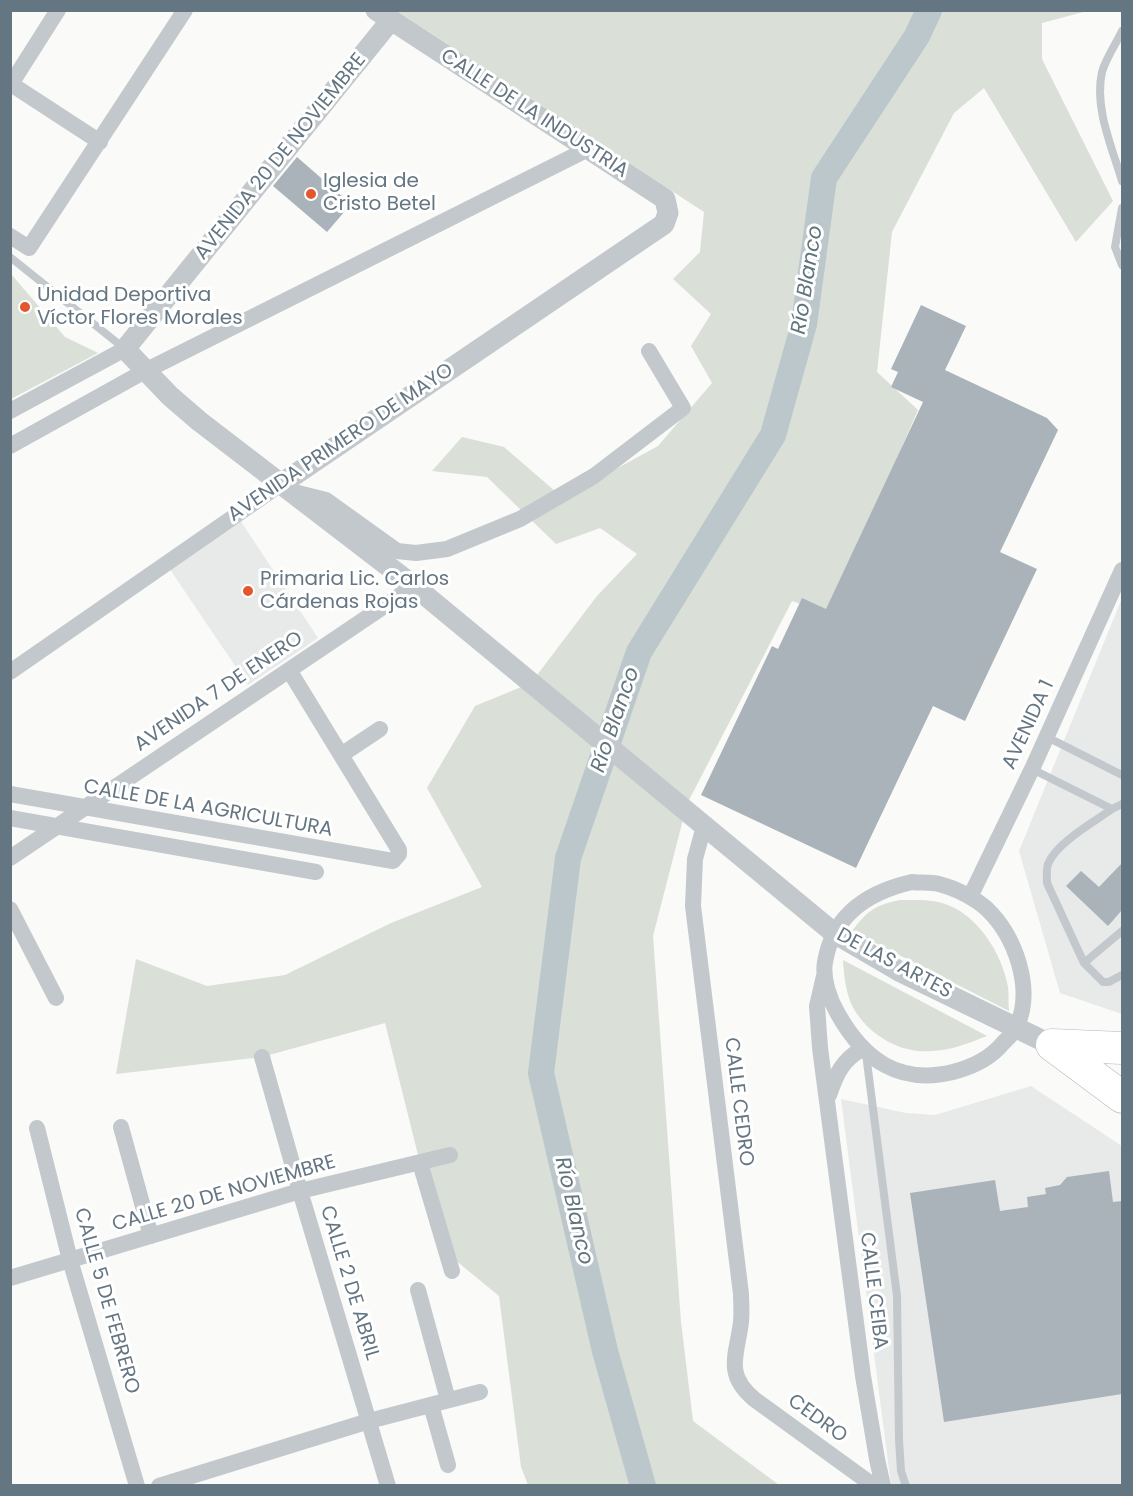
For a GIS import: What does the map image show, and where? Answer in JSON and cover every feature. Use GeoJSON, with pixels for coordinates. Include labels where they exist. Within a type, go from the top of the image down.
{"type":"FeatureCollection","features":[{"type":"Feature","properties":{"kind":"highway"},"geometry":{"type":"LineString","coordinates":[[1052,1045],[1122,1048]]}},
{"type":"Feature","properties":{"kind":"highway"},"geometry":{"type":"LineString","coordinates":[[1052,1045],[1122,1097]]}},
{"type":"Feature","properties":{"kind":"street"},"geometry":{"type":"LineString","coordinates":[[58,10],[11,84],[100,142]]}},
{"type":"Feature","properties":{"kind":"street"},"geometry":{"type":"LineString","coordinates":[[10,236],[29,248],[185,10]]}},
{"type":"Feature","properties":{"kind":"street","name":"CALLE DE LA INDUSTRIA"},"geometry":{"type":"LineString","coordinates":[[384,15],[665,199],[668,213]]}},
{"type":"Feature","properties":{"kind":"street","name":"AVENIDA 20 DE NOVIEMBRE"},"geometry":{"type":"LineString","coordinates":[[125,349],[384,15]]}},
{"type":"Feature","properties":{"kind":"street"},"geometry":{"type":"LineString","coordinates":[[10,446],[145,371],[588,149]]}},
{"type":"Feature","properties":{"kind":"street","name":"AVENIDA PRIMERO DE MAYO"},"geometry":{"type":"LineString","coordinates":[[10,672],[286,487],[664,224],[668,213]]}},
{"type":"Feature","properties":{"kind":"street"},"geometry":{"type":"LineString","coordinates":[[10,411],[125,349]]}},
{"type":"Feature","properties":{"kind":"street","name":"DE LAS ARTES"},"geometry":{"type":"LineString","coordinates":[[125,349],[198,421],[414,586],[834,933],[899,971],[1122,1079]]}},
{"type":"Feature","properties":{"kind":"street"},"geometry":{"type":"LineString","coordinates":[[286,487],[326,500],[397,551],[416,553],[447,549],[520,519],[594,476],[683,408],[650,351]]}},
{"type":"Feature","properties":{"kind":"street","name":"AVENIDA 1"},"geometry":{"type":"LineString","coordinates":[[970,897],[1032,770],[1122,570]]}},
{"type":"Feature","properties":{"kind":"street","name":"AVENIDA 7 DE ENERO"},"geometry":{"type":"LineString","coordinates":[[10,858],[414,586]]}},
{"type":"Feature","properties":{"kind":"street"},"geometry":{"type":"LineString","coordinates":[[289,670],[341,755],[380,729]]}},
{"type":"Feature","properties":{"kind":"street","name":"CALLE DE LA AGRICULTURA"},"geometry":{"type":"LineString","coordinates":[[10,818],[72,817],[388,862],[397,858],[399,850],[341,755]]}},
{"type":"Feature","properties":{"kind":"street","name":"CALLE DE LA AGRICULTURA"},"geometry":{"type":"LineString","coordinates":[[10,794],[72,817],[316,872]]}},
{"type":"Feature","properties":{"kind":"street","name":"CALLE CEDRO"},"geometry":{"type":"LineString","coordinates":[[704,826],[695,859],[693,906],[741,1294],[742,1320],[734,1368],[738,1384]]}},
{"type":"Feature","properties":{"kind":"street"},"geometry":{"type":"LineString","coordinates":[[825,972],[828,990],[835,1008],[864,1051],[885,1066],[910,1074],[937,1076],[964,1069],[995,1053],[1017,1027],[1023,1002],[1022,979],[1016,956],[1002,928],[986,909],[970,897],[939,884],[912,882],[890,887],[870,896],[846,916],[834,933]]}},
{"type":"Feature","properties":{"kind":"street"},"geometry":{"type":"LineString","coordinates":[[10,909],[56,998]]}},
{"type":"Feature","properties":{"kind":"street","name":"CALLE CEIBA"},"geometry":{"type":"LineString","coordinates":[[834,933],[825,964],[818,1006],[827,1102],[862,1376],[883,1485]]}},
{"type":"Feature","properties":{"kind":"street","name":"CALLE CEIBA"},"geometry":{"type":"LineString","coordinates":[[827,1102],[836,1075],[843,1064],[852,1054],[864,1051]]}},
{"type":"Feature","properties":{"kind":"street","name":"CALLE 2 DE ABRIL"},"geometry":{"type":"LineString","coordinates":[[262,1057],[388,1485]]}},
{"type":"Feature","properties":{"kind":"street"},"geometry":{"type":"LineString","coordinates":[[121,1127],[151,1236]]}},
{"type":"Feature","properties":{"kind":"street","name":"CALLE 5 DE FEBRERO"},"geometry":{"type":"LineString","coordinates":[[37,1128],[70,1260],[137,1485]]}},
{"type":"Feature","properties":{"kind":"street","name":"CALLE 20 DE NOVIEMBRE"},"geometry":{"type":"LineString","coordinates":[[10,1278],[300,1191],[450,1155]]}},
{"type":"Feature","properties":{"kind":"street"},"geometry":{"type":"LineString","coordinates":[[420,1162],[452,1270]]}},
{"type":"Feature","properties":{"kind":"street"},"geometry":{"type":"LineString","coordinates":[[418,1290],[448,1400]]}},
{"type":"Feature","properties":{"kind":"street","name":"CEDRO"},"geometry":{"type":"LineString","coordinates":[[738,1384],[754,1399],[874,1485]]}},
{"type":"Feature","properties":{"kind":"street"},"geometry":{"type":"LineString","coordinates":[[159,1485],[369,1421],[480,1392]]}},
{"type":"Feature","properties":{"kind":"street"},"geometry":{"type":"LineString","coordinates":[[430,1405],[448,1465]]}},
{"type":"Feature","properties":{"kind":"lane"},"geometry":{"type":"LineString","coordinates":[[1122,31],[1103,70],[1100,84],[1100,100],[1108,138],[1122,180]]}},
{"type":"Feature","properties":{"kind":"lane"},"geometry":{"type":"LineString","coordinates":[[1122,208],[1115,248],[1122,265]]}},
{"type":"Feature","properties":{"kind":"lane"},"geometry":{"type":"LineString","coordinates":[[10,257],[125,349]]}},
{"type":"Feature","properties":{"kind":"lane"},"geometry":{"type":"LineString","coordinates":[[1047,737],[1122,775]]}},
{"type":"Feature","properties":{"kind":"lane"},"geometry":{"type":"LineString","coordinates":[[1032,770],[1112,808]]}},
{"type":"Feature","properties":{"kind":"lane"},"geometry":{"type":"LineString","coordinates":[[1122,804],[1112,808],[1058,849],[1046,873],[1047,883],[1084,963],[1103,982],[1109,982],[1122,975]]}},
{"type":"Feature","properties":{"kind":"lane"},"geometry":{"type":"LineString","coordinates":[[1084,963],[1122,931]]}},
{"type":"Feature","properties":{"kind":"lane"},"geometry":{"type":"LineString","coordinates":[[864,1051],[897,1296],[899,1440],[901,1471],[906,1485]]}},
{"type":"Feature","properties":{"kind":"shaded area"},"geometry":{"type":"Polygon","coordinates":[[[397,11],[1087,11],[1042,23],[1042,59],[1113,201],[1076,242],[984,88],[954,113],[892,232],[877,372],[918,410],[829,614],[792,601],[687,804],[653,936],[681,1322],[693,1421],[779,1485],[528,1485],[521,1467],[499,1296],[454,1259],[420,1163],[385,1023],[262,1057],[116,1074],[136,959],[207,986],[285,975],[391,923],[482,887],[427,788],[475,706],[531,683],[597,596],[637,554],[600,528],[556,544],[487,477],[432,471],[462,437],[504,447],[563,498],[658,446],[712,383],[691,346],[711,314],[673,279],[700,252],[704,212],[397,11]]]}},
{"type":"Feature","properties":{"kind":"shaded area","name":"Unidad Deportiva Víctor Flores Morales"},"geometry":{"type":"Polygon","coordinates":[[[11,274],[65,337],[98,353],[11,399],[11,274]]]}},
{"type":"Feature","properties":{"kind":"shaded area","name":"Primaria Lic. Carlos Cárdenas Rojas"},"geometry":{"type":"Polygon","coordinates":[[[238,517],[318,638],[248,685],[169,568],[238,517]]]}},
{"type":"Feature","properties":{"kind":"shaded area"},"geometry":{"type":"Polygon","coordinates":[[[1122,598],[1122,1014],[1060,993],[1019,851],[1122,598]]]}},
{"type":"Feature","properties":{"kind":"shaded area"},"geometry":{"type":"Polygon","coordinates":[[[900,900],[927,900],[942,903],[955,908],[977,925],[994,948],[1005,974],[1009,1011],[852,931],[872,910],[900,900]]]}},
{"type":"Feature","properties":{"kind":"shaded area"},"geometry":{"type":"Polygon","coordinates":[[[843,960],[987,1036],[954,1048],[933,1051],[911,1050],[890,1043],[864,1023],[853,1008],[846,988],[843,960]]]}},
{"type":"Feature","properties":{"kind":"shaded area"},"geometry":{"type":"Polygon","coordinates":[[[1031,1086],[1122,1146],[1122,1485],[891,1485],[841,1099],[906,1113],[935,1115],[1031,1086]]]}},
{"type":"Feature","properties":{"kind":"building","name":"Iglesia de Cristo Betel"},"geometry":{"type":"Polygon","coordinates":[[[297,157],[351,204],[327,232],[273,186],[297,157]]]}},
{"type":"Feature","properties":{"kind":"building"},"geometry":{"type":"Polygon","coordinates":[[[921,305],[966,326],[945,370],[1047,418],[1058,430],[1000,552],[1037,569],[965,721],[933,706],[856,868],[701,795],[772,646],[778,649],[802,598],[826,609],[923,402],[891,387],[898,372],[891,369],[921,305]]]}},
{"type":"Feature","properties":{"kind":"building"},"geometry":{"type":"Polygon","coordinates":[[[1122,863],[1122,910],[1108,926],[1066,886],[1081,871],[1099,887],[1122,863]]]}},
{"type":"Feature","properties":{"kind":"building"},"geometry":{"type":"Polygon","coordinates":[[[1109,1171],[1113,1202],[1122,1201],[1122,1394],[944,1422],[910,1193],[995,1180],[1000,1211],[1028,1207],[1027,1197],[1046,1194],[1045,1188],[1060,1185],[1067,1177],[1109,1171]]]}},
{"type":"Feature","properties":{"kind":"waterway","name":"Río Blanco"},"geometry":{"type":"LineString","coordinates":[[643,1486],[605,1351],[541,1073],[568,858],[639,652],[773,435],[804,324],[824,178],[917,36],[929,10]]}},
{"type":"Feature","properties":{"kind":"place","name":"Iglesia de Cristo Betel"},"geometry":{"type":"Point","coordinates":[311,194]}},
{"type":"Feature","properties":{"kind":"place","name":"Unidad Deportiva Víctor Flores Morales"},"geometry":{"type":"Point","coordinates":[25,307]}},
{"type":"Feature","properties":{"kind":"place","name":"Primaria Lic. Carlos Cárdenas Rojas"},"geometry":{"type":"Point","coordinates":[248,591]}}]}
